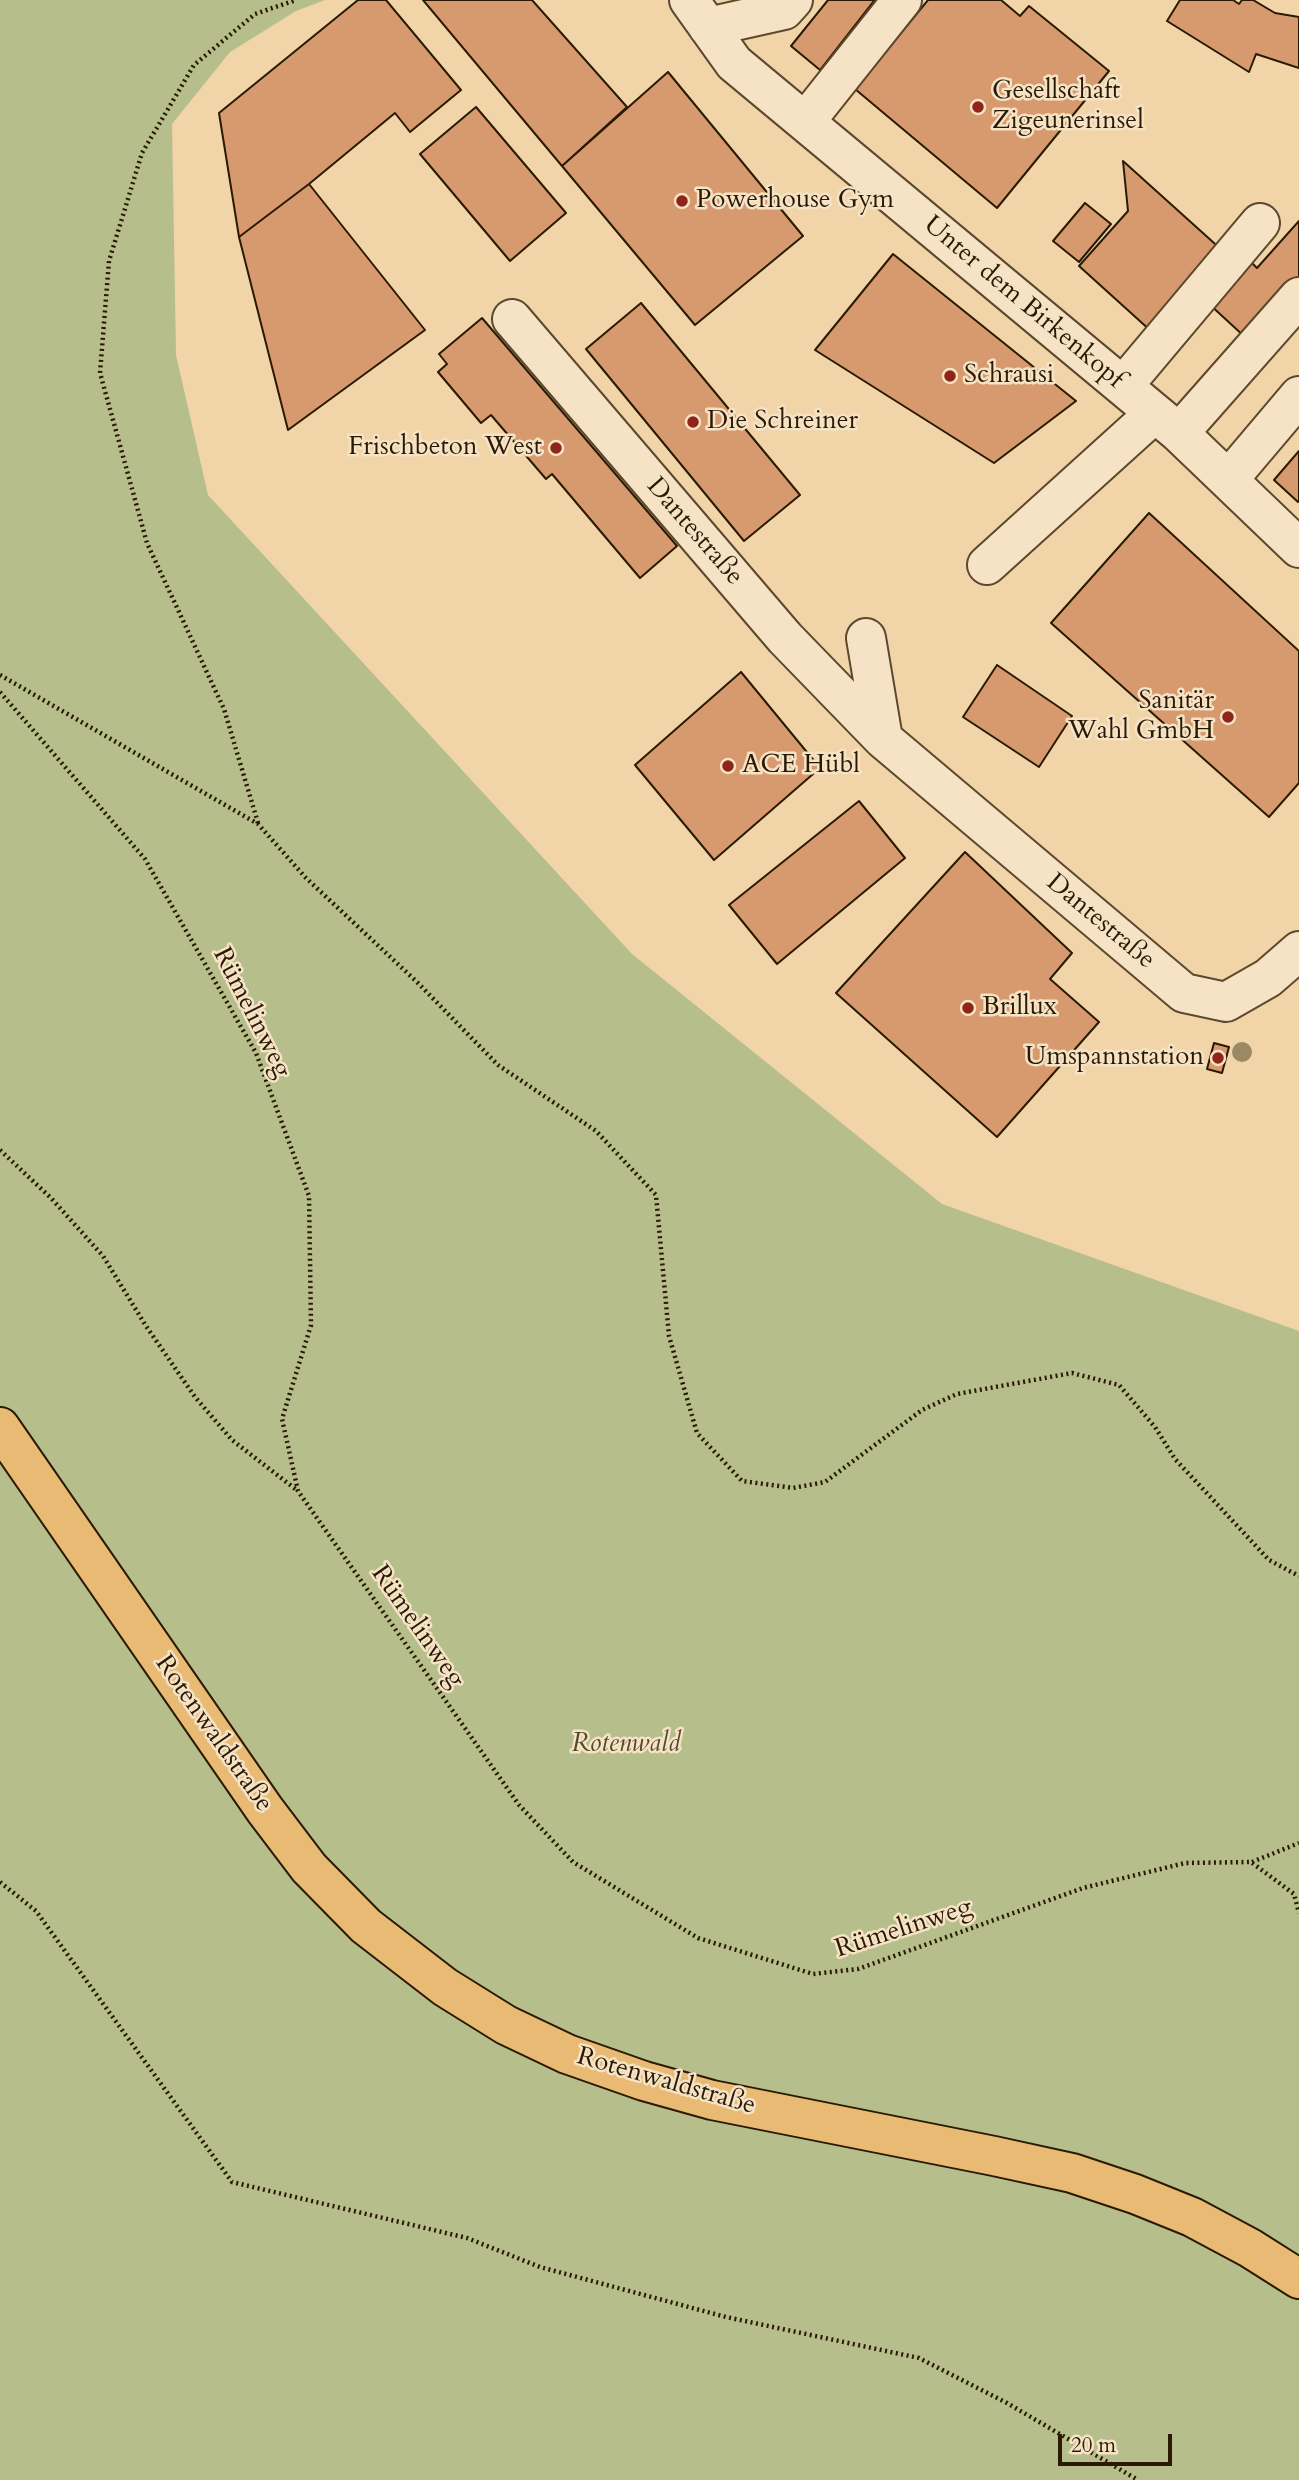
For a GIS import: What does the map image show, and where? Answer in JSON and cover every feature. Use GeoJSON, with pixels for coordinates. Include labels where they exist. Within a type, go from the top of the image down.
{"type":"FeatureCollection","features":[{"type":"Feature","properties":{"kind":"main road","name":"Rotenwaldstraße"},"geometry":{"type":"LineString","coordinates":[[0,1427],[265,1810],[309,1868],[366,1926],[445,1987],[506,2025],[555,2048],[644,2081],[712,2099],[994,2155],[1072,2174],[1135,2194],[1192,2217],[1250,2248],[1299,2279]]}},
{"type":"Feature","properties":{"kind":"street"},"geometry":{"type":"LineString","coordinates":[[699,13],[784,10],[793,0]]}},
{"type":"Feature","properties":{"kind":"street"},"geometry":{"type":"LineString","coordinates":[[805,122],[902,0]]}},
{"type":"Feature","properties":{"kind":"street","name":"Unter dem Birkenkopf"},"geometry":{"type":"LineString","coordinates":[[699,13],[734,63],[1167,423],[1299,548]]}},
{"type":"Feature","properties":{"kind":"street"},"geometry":{"type":"LineString","coordinates":[[1123,386],[1260,223]]}},
{"type":"Feature","properties":{"kind":"street"},"geometry":{"type":"LineString","coordinates":[[987,565],[1167,423],[1299,297]]}},
{"type":"Feature","properties":{"kind":"street","name":"Dantestraße"},"geometry":{"type":"LineString","coordinates":[[512,319],[785,638],[883,739],[1184,993],[1226,1002],[1268,978],[1299,951]]}},
{"type":"Feature","properties":{"kind":"street"},"geometry":{"type":"LineString","coordinates":[[1228,480],[1299,396]]}},
{"type":"Feature","properties":{"kind":"street"},"geometry":{"type":"LineString","coordinates":[[866,638],[883,739]]}},
{"type":"Feature","properties":{"kind":"path"},"geometry":{"type":"LineString","coordinates":[[258,824],[224,709],[147,543],[100,373],[109,261],[142,153],[194,65],[255,15],[296,0]]}},
{"type":"Feature","properties":{"kind":"path"},"geometry":{"type":"LineString","coordinates":[[0,675],[258,824],[306,878],[417,982],[498,1065],[596,1131],[656,1195],[669,1336],[697,1433],[742,1481],[793,1488],[825,1482],[922,1410],[957,1394],[1072,1373],[1119,1385],[1155,1427],[1175,1459],[1269,1560],[1299,1576]]}},
{"type":"Feature","properties":{"kind":"path","name":"Rümelinweg"},"geometry":{"type":"LineString","coordinates":[[0,692],[145,859],[256,1053],[309,1196],[311,1325],[282,1419],[298,1492],[519,1805],[573,1862],[698,1938],[813,1974],[858,1969],[1083,1888],[1185,1863],[1251,1862]]}},
{"type":"Feature","properties":{"kind":"path"},"geometry":{"type":"LineString","coordinates":[[0,1150],[51,1198],[103,1256],[188,1387],[232,1440],[298,1492]]}},
{"type":"Feature","properties":{"kind":"path"},"geometry":{"type":"LineString","coordinates":[[1251,1862],[1299,1843]]}},
{"type":"Feature","properties":{"kind":"path"},"geometry":{"type":"LineString","coordinates":[[1251,1862],[1294,1894],[1299,1913]]}},
{"type":"Feature","properties":{"kind":"path"},"geometry":{"type":"LineString","coordinates":[[0,1882],[36,1911],[232,2182],[467,2238],[540,2267],[726,2317],[919,2358],[1007,2403],[1138,2480]]}},
{"type":"Feature","properties":{"kind":"green space","name":"Rotenwald"},"geometry":{"type":"Polygon","coordinates":[[[0,0],[325,0],[296,11],[230,52],[172,124],[176,355],[208,495],[632,954],[942,1204],[1299,1331],[1299,2480],[0,2480],[0,0]]]}},
{"type":"Feature","properties":{"kind":"building"},"geometry":{"type":"Polygon","coordinates":[[[358,0],[386,0],[461,90],[410,132],[395,113],[239,237],[219,113],[358,0]]]}},
{"type":"Feature","properties":{"kind":"building"},"geometry":{"type":"Polygon","coordinates":[[[423,0],[532,0],[627,107],[562,166],[423,0]]]}},
{"type":"Feature","properties":{"kind":"building"},"geometry":{"type":"Polygon","coordinates":[[[828,0],[883,0],[878,7],[873,2],[820,70],[791,46],[828,0]]]}},
{"type":"Feature","properties":{"kind":"building","name":"Gesellschaft Zigeunerinsel"},"geometry":{"type":"Polygon","coordinates":[[[928,0],[1001,0],[1020,16],[1029,6],[1109,71],[997,208],[855,89],[928,0]]]}},
{"type":"Feature","properties":{"kind":"building"},"geometry":{"type":"Polygon","coordinates":[[[1180,0],[1233,0],[1239,4],[1242,0],[1253,0],[1275,13],[1299,17],[1299,68],[1256,54],[1249,72],[1167,21],[1180,0]]]}},
{"type":"Feature","properties":{"kind":"building","name":"Powerhouse Gym"},"geometry":{"type":"Polygon","coordinates":[[[668,72],[803,236],[695,325],[562,166],[668,72]]]}},
{"type":"Feature","properties":{"kind":"building"},"geometry":{"type":"Polygon","coordinates":[[[476,107],[566,213],[510,261],[420,154],[476,107]]]}},
{"type":"Feature","properties":{"kind":"building"},"geometry":{"type":"Polygon","coordinates":[[[1123,161],[1224,252],[1152,332],[1079,266],[1128,211],[1123,161]]]}},
{"type":"Feature","properties":{"kind":"building"},"geometry":{"type":"Polygon","coordinates":[[[309,184],[425,330],[288,430],[239,237],[309,184]]]}},
{"type":"Feature","properties":{"kind":"building"},"geometry":{"type":"Polygon","coordinates":[[[1085,203],[1111,224],[1079,262],[1053,241],[1085,203]]]}},
{"type":"Feature","properties":{"kind":"building"},"geometry":{"type":"Polygon","coordinates":[[[1299,221],[1299,279],[1246,338],[1208,303],[1248,259],[1257,268],[1299,221]]]}},
{"type":"Feature","properties":{"kind":"building","name":"Schrausi"},"geometry":{"type":"Polygon","coordinates":[[[893,254],[1076,401],[994,463],[815,350],[893,254]]]}},
{"type":"Feature","properties":{"kind":"building","name":"Die Schreiner"},"geometry":{"type":"Polygon","coordinates":[[[641,303],[800,495],[744,541],[586,349],[641,303]]]}},
{"type":"Feature","properties":{"kind":"building","name":"Frischbeton West"},"geometry":{"type":"Polygon","coordinates":[[[482,318],[677,546],[640,578],[552,474],[546,479],[491,415],[481,423],[438,372],[447,364],[439,354],[482,318]]]}},
{"type":"Feature","properties":{"kind":"building"},"geometry":{"type":"Polygon","coordinates":[[[1299,451],[1299,500],[1298,502],[1274,480],[1299,451]]]}},
{"type":"Feature","properties":{"kind":"building","name":"Sanitär Wahl GmbH"},"geometry":{"type":"Polygon","coordinates":[[[1149,513],[1299,651],[1299,783],[1269,817],[1051,623],[1149,513]]]}},
{"type":"Feature","properties":{"kind":"building"},"geometry":{"type":"Polygon","coordinates":[[[997,665],[1072,716],[1039,767],[963,717],[997,665]]]}},
{"type":"Feature","properties":{"kind":"building","name":"ACE Hübl"},"geometry":{"type":"Polygon","coordinates":[[[741,672],[820,768],[714,860],[635,765],[741,672]]]}},
{"type":"Feature","properties":{"kind":"building"},"geometry":{"type":"Polygon","coordinates":[[[859,801],[905,858],[777,964],[729,905],[859,801]]]}},
{"type":"Feature","properties":{"kind":"building","name":"Brillux"},"geometry":{"type":"Polygon","coordinates":[[[965,852],[1072,953],[1050,979],[1099,1022],[997,1137],[836,993],[965,852]]]}},
{"type":"Feature","properties":{"kind":"building","name":"Umspannstation"},"geometry":{"type":"Polygon","coordinates":[[[1214,1043],[1229,1047],[1222,1073],[1207,1069],[1214,1043]]]}},
{"type":"Feature","properties":{"kind":"place","name":"Gesellschaft Zigeunerinsel"},"geometry":{"type":"Point","coordinates":[978,107]}},
{"type":"Feature","properties":{"kind":"place","name":"Powerhouse Gym"},"geometry":{"type":"Point","coordinates":[682,201]}},
{"type":"Feature","properties":{"kind":"place","name":"Schrausi"},"geometry":{"type":"Point","coordinates":[950,376]}},
{"type":"Feature","properties":{"kind":"place","name":"Die Schreiner"},"geometry":{"type":"Point","coordinates":[693,422]}},
{"type":"Feature","properties":{"kind":"place","name":"Frischbeton West"},"geometry":{"type":"Point","coordinates":[556,448]}},
{"type":"Feature","properties":{"kind":"place","name":"Sanitär Wahl GmbH"},"geometry":{"type":"Point","coordinates":[1228,717]}},
{"type":"Feature","properties":{"kind":"place","name":"ACE Hübl"},"geometry":{"type":"Point","coordinates":[728,766]}},
{"type":"Feature","properties":{"kind":"place","name":"Brillux"},"geometry":{"type":"Point","coordinates":[968,1008]}},
{"type":"Feature","properties":{"kind":"place","name":"Umspannstation"},"geometry":{"type":"Point","coordinates":[1218,1058]}}]}
